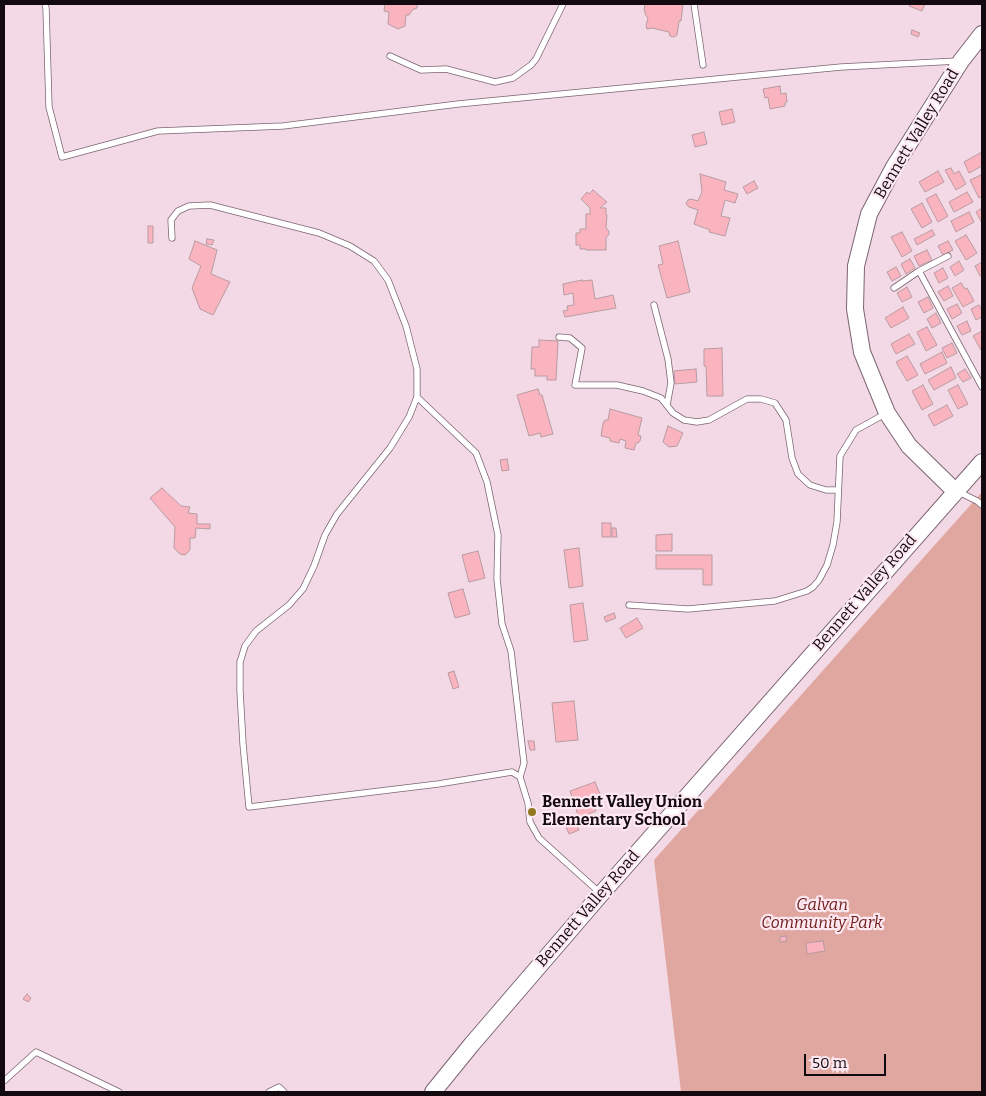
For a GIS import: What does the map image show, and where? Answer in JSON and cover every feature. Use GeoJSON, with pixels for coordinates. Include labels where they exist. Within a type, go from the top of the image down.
{"type":"FeatureCollection","features":[{"type":"Feature","properties":{"kind":"street","name":"Bennett Valley Road"},"geometry":{"type":"LineString","coordinates":[[434,1092],[472,1044],[601,894],[955,490],[909,446],[887,413],[862,352],[855,309],[856,266],[869,214],[894,166],[961,61],[982,34]]}},
{"type":"Feature","properties":{"kind":"street"},"geometry":{"type":"LineString","coordinates":[[955,490],[982,462]]}},
{"type":"Feature","properties":{"kind":"lane"},"geometry":{"type":"LineString","coordinates":[[45,4],[49,107],[62,157],[158,132],[283,126],[458,104],[841,67],[961,61]]}},
{"type":"Feature","properties":{"kind":"lane"},"geometry":{"type":"LineString","coordinates":[[390,56],[421,70],[446,69],[495,82],[513,78],[536,59],[563,4]]}},
{"type":"Feature","properties":{"kind":"lane"},"geometry":{"type":"LineString","coordinates":[[694,4],[703,65]]}},
{"type":"Feature","properties":{"kind":"lane"},"geometry":{"type":"LineString","coordinates":[[172,238],[171,220],[178,211],[189,206],[210,206],[319,233],[350,246],[374,261],[388,280],[406,326],[416,369],[417,397],[409,417],[390,448],[337,514],[326,534],[303,589],[289,605],[256,631],[245,646],[240,662],[240,691],[243,744],[250,807],[438,784],[512,772],[520,777]]}},
{"type":"Feature","properties":{"kind":"lane"},"geometry":{"type":"LineString","coordinates":[[894,288],[919,271],[948,256]]}},
{"type":"Feature","properties":{"kind":"lane"},"geometry":{"type":"LineString","coordinates":[[919,271],[982,387]]}},
{"type":"Feature","properties":{"kind":"lane"},"geometry":{"type":"LineString","coordinates":[[654,305],[668,359],[670,383],[667,405]]}},
{"type":"Feature","properties":{"kind":"lane"},"geometry":{"type":"LineString","coordinates":[[559,337],[570,338],[582,348],[575,385],[617,385],[661,398],[673,413],[684,420],[697,422],[709,420],[747,399],[762,399],[775,403],[786,420],[792,458],[798,474],[810,484],[826,490],[838,490]]}},
{"type":"Feature","properties":{"kind":"lane"},"geometry":{"type":"LineString","coordinates":[[417,397],[476,453],[487,482],[498,535],[498,579],[502,624],[512,651],[524,763],[520,777],[528,804],[530,822],[539,838],[601,894]]}},
{"type":"Feature","properties":{"kind":"lane"},"geometry":{"type":"LineString","coordinates":[[629,605],[688,609],[775,601],[807,591],[820,580],[827,565],[837,522],[840,456],[856,430],[887,413]]}},
{"type":"Feature","properties":{"kind":"lane"},"geometry":{"type":"LineString","coordinates":[[955,490],[982,505]]}},
{"type":"Feature","properties":{"kind":"lane"},"geometry":{"type":"LineString","coordinates":[[4,1082],[36,1052],[119,1092]]}},
{"type":"Feature","properties":{"kind":"lane"},"geometry":{"type":"LineString","coordinates":[[269,1092],[279,1087],[284,1092]]}},
{"type":"Feature","properties":{"kind":"green space","name":"Galvan Community Park"},"geometry":{"type":"Polygon","coordinates":[[[982,492],[982,1092],[681,1092],[654,860],[982,492]]]}},
{"type":"Feature","properties":{"kind":"building"},"geometry":{"type":"Polygon","coordinates":[[[385,4],[416,4],[417,8],[412,10],[409,15],[406,15],[405,26],[398,29],[388,24],[389,12],[384,11],[385,4]]]}},
{"type":"Feature","properties":{"kind":"building"},"geometry":{"type":"Polygon","coordinates":[[[645,4],[683,4],[677,35],[674,37],[670,36],[669,32],[652,28],[647,29],[648,18],[644,11],[645,4]]]}},
{"type":"Feature","properties":{"kind":"building"},"geometry":{"type":"Polygon","coordinates":[[[910,4],[925,4],[922,11],[909,6],[910,4]]]}},
{"type":"Feature","properties":{"kind":"building"},"geometry":{"type":"Polygon","coordinates":[[[912,30],[920,33],[918,37],[911,34],[912,30]]]}},
{"type":"Feature","properties":{"kind":"building"},"geometry":{"type":"Polygon","coordinates":[[[780,86],[781,94],[786,93],[787,102],[785,106],[770,109],[768,97],[765,98],[763,89],[780,86]]]}},
{"type":"Feature","properties":{"kind":"building"},"geometry":{"type":"Polygon","coordinates":[[[732,109],[735,122],[722,125],[719,112],[732,109]]]}},
{"type":"Feature","properties":{"kind":"building"},"geometry":{"type":"Polygon","coordinates":[[[704,132],[707,144],[695,147],[692,135],[704,132]]]}},
{"type":"Feature","properties":{"kind":"building"},"geometry":{"type":"Polygon","coordinates":[[[982,152],[982,166],[969,173],[964,162],[982,152]]]}},
{"type":"Feature","properties":{"kind":"building"},"geometry":{"type":"Polygon","coordinates":[[[951,168],[954,174],[959,171],[966,184],[956,190],[945,170],[951,168]]]}},
{"type":"Feature","properties":{"kind":"building"},"geometry":{"type":"Polygon","coordinates":[[[938,171],[944,182],[925,192],[919,182],[938,171]]]}},
{"type":"Feature","properties":{"kind":"building"},"geometry":{"type":"Polygon","coordinates":[[[700,174],[726,182],[724,190],[738,194],[735,203],[725,200],[721,216],[730,218],[725,236],[709,232],[710,230],[694,224],[698,210],[686,204],[691,199],[698,201],[702,192],[700,174]]]}},
{"type":"Feature","properties":{"kind":"building"},"geometry":{"type":"Polygon","coordinates":[[[981,175],[982,196],[979,198],[970,180],[981,175]]]}},
{"type":"Feature","properties":{"kind":"building"},"geometry":{"type":"Polygon","coordinates":[[[754,181],[758,188],[747,194],[743,187],[754,181]]]}},
{"type":"Feature","properties":{"kind":"building"},"geometry":{"type":"Polygon","coordinates":[[[593,190],[607,202],[600,208],[606,208],[607,215],[606,228],[609,234],[606,238],[606,250],[580,249],[580,245],[576,245],[576,233],[580,233],[580,229],[586,229],[586,214],[590,214],[590,208],[581,199],[587,192],[589,194],[593,190]]]}},
{"type":"Feature","properties":{"kind":"building"},"geometry":{"type":"Polygon","coordinates":[[[967,192],[973,202],[954,212],[949,202],[967,192]]]}},
{"type":"Feature","properties":{"kind":"building"},"geometry":{"type":"Polygon","coordinates":[[[936,194],[948,216],[938,222],[926,199],[936,194]]]}},
{"type":"Feature","properties":{"kind":"building"},"geometry":{"type":"Polygon","coordinates":[[[922,203],[932,222],[922,228],[911,209],[922,203]]]}},
{"type":"Feature","properties":{"kind":"building"},"geometry":{"type":"Polygon","coordinates":[[[982,208],[982,223],[976,212],[982,208]]]}},
{"type":"Feature","properties":{"kind":"building"},"geometry":{"type":"Polygon","coordinates":[[[969,212],[974,222],[956,232],[951,221],[969,212]]]}},
{"type":"Feature","properties":{"kind":"building"},"geometry":{"type":"Polygon","coordinates":[[[148,226],[153,226],[153,243],[148,243],[148,226]]]}},
{"type":"Feature","properties":{"kind":"building"},"geometry":{"type":"Polygon","coordinates":[[[932,230],[935,235],[917,245],[914,239],[932,230]]]}},
{"type":"Feature","properties":{"kind":"building"},"geometry":{"type":"Polygon","coordinates":[[[902,232],[912,251],[902,257],[891,237],[902,232]]]}},
{"type":"Feature","properties":{"kind":"building"},"geometry":{"type":"Polygon","coordinates":[[[966,235],[977,253],[966,260],[955,241],[966,235]]]}},
{"type":"Feature","properties":{"kind":"building"},"geometry":{"type":"Polygon","coordinates":[[[207,239],[214,240],[212,245],[206,244],[207,239]]]}},
{"type":"Feature","properties":{"kind":"building"},"geometry":{"type":"Polygon","coordinates":[[[195,241],[217,250],[211,274],[230,282],[213,315],[200,309],[192,288],[201,266],[189,259],[195,241]]]}},
{"type":"Feature","properties":{"kind":"building"},"geometry":{"type":"Polygon","coordinates":[[[678,241],[690,292],[667,298],[658,265],[663,264],[659,246],[678,241]]]}},
{"type":"Feature","properties":{"kind":"building"},"geometry":{"type":"Polygon","coordinates":[[[948,241],[953,250],[943,255],[938,246],[948,241]]]}},
{"type":"Feature","properties":{"kind":"building"},"geometry":{"type":"Polygon","coordinates":[[[927,250],[932,260],[919,266],[914,256],[927,250]]]}},
{"type":"Feature","properties":{"kind":"building"},"geometry":{"type":"Polygon","coordinates":[[[910,259],[915,268],[906,274],[901,264],[910,259]]]}},
{"type":"Feature","properties":{"kind":"building"},"geometry":{"type":"Polygon","coordinates":[[[959,261],[964,270],[955,276],[950,267],[959,261]]]}},
{"type":"Feature","properties":{"kind":"building"},"geometry":{"type":"Polygon","coordinates":[[[982,262],[982,275],[980,276],[975,266],[982,262]]]}},
{"type":"Feature","properties":{"kind":"building"},"geometry":{"type":"Polygon","coordinates":[[[896,267],[901,276],[892,281],[887,272],[896,267]]]}},
{"type":"Feature","properties":{"kind":"building"},"geometry":{"type":"Polygon","coordinates":[[[943,268],[948,278],[939,283],[934,273],[943,268]]]}},
{"type":"Feature","properties":{"kind":"building"},"geometry":{"type":"Polygon","coordinates":[[[592,280],[595,299],[613,295],[616,308],[565,317],[563,311],[568,310],[567,306],[574,305],[573,293],[564,295],[563,284],[592,280]]]}},
{"type":"Feature","properties":{"kind":"building"},"geometry":{"type":"Polygon","coordinates":[[[961,283],[965,289],[967,288],[974,301],[963,307],[952,288],[961,283]]]}},
{"type":"Feature","properties":{"kind":"building"},"geometry":{"type":"Polygon","coordinates":[[[948,286],[953,296],[944,301],[938,292],[948,286]]]}},
{"type":"Feature","properties":{"kind":"building"},"geometry":{"type":"Polygon","coordinates":[[[907,287],[912,297],[902,302],[897,293],[907,287]]]}},
{"type":"Feature","properties":{"kind":"building"},"geometry":{"type":"Polygon","coordinates":[[[928,297],[933,308],[924,313],[918,302],[928,297]]]}},
{"type":"Feature","properties":{"kind":"building"},"geometry":{"type":"Polygon","coordinates":[[[957,304],[962,313],[952,319],[947,309],[957,304]]]}},
{"type":"Feature","properties":{"kind":"building"},"geometry":{"type":"Polygon","coordinates":[[[979,305],[982,310],[982,317],[976,320],[971,309],[979,305]]]}},
{"type":"Feature","properties":{"kind":"building"},"geometry":{"type":"Polygon","coordinates":[[[903,307],[909,318],[891,328],[885,318],[903,307]]]}},
{"type":"Feature","properties":{"kind":"building"},"geometry":{"type":"Polygon","coordinates":[[[936,313],[941,323],[932,328],[927,319],[936,313]]]}},
{"type":"Feature","properties":{"kind":"building"},"geometry":{"type":"Polygon","coordinates":[[[967,321],[971,331],[962,335],[957,326],[967,321]]]}},
{"type":"Feature","properties":{"kind":"building"},"geometry":{"type":"Polygon","coordinates":[[[927,327],[937,345],[926,351],[917,332],[927,327]]]}},
{"type":"Feature","properties":{"kind":"building"},"geometry":{"type":"Polygon","coordinates":[[[982,331],[982,349],[981,350],[973,336],[982,331]]]}},
{"type":"Feature","properties":{"kind":"building"},"geometry":{"type":"Polygon","coordinates":[[[909,334],[915,344],[896,354],[891,344],[909,334]]]}},
{"type":"Feature","properties":{"kind":"building"},"geometry":{"type":"Polygon","coordinates":[[[539,340],[558,341],[556,380],[547,380],[547,376],[535,376],[535,369],[531,369],[532,347],[539,347],[539,340]]]}},
{"type":"Feature","properties":{"kind":"building"},"geometry":{"type":"Polygon","coordinates":[[[952,343],[957,353],[947,358],[942,348],[952,343]]]}},
{"type":"Feature","properties":{"kind":"building"},"geometry":{"type":"Polygon","coordinates":[[[722,348],[723,396],[707,396],[704,349],[722,348]]]}},
{"type":"Feature","properties":{"kind":"building"},"geometry":{"type":"Polygon","coordinates":[[[942,352],[947,363],[925,374],[920,364],[942,352]]]}},
{"type":"Feature","properties":{"kind":"building"},"geometry":{"type":"Polygon","coordinates":[[[907,356],[918,375],[907,381],[896,362],[907,356]]]}},
{"type":"Feature","properties":{"kind":"building"},"geometry":{"type":"Polygon","coordinates":[[[951,367],[956,378],[934,390],[928,380],[951,367]]]}},
{"type":"Feature","properties":{"kind":"building"},"geometry":{"type":"Polygon","coordinates":[[[696,369],[697,382],[675,384],[674,371],[696,369]]]}},
{"type":"Feature","properties":{"kind":"building"},"geometry":{"type":"Polygon","coordinates":[[[965,369],[971,378],[963,382],[957,374],[965,369]]]}},
{"type":"Feature","properties":{"kind":"building"},"geometry":{"type":"Polygon","coordinates":[[[923,385],[933,404],[922,410],[912,391],[923,385]]]}},
{"type":"Feature","properties":{"kind":"building"},"geometry":{"type":"Polygon","coordinates":[[[958,385],[968,404],[958,409],[948,390],[958,385]]]}},
{"type":"Feature","properties":{"kind":"building"},"geometry":{"type":"Polygon","coordinates":[[[538,389],[540,395],[542,395],[553,434],[541,437],[540,433],[529,436],[517,395],[538,389]]]}},
{"type":"Feature","properties":{"kind":"building"},"geometry":{"type":"Polygon","coordinates":[[[947,405],[953,416],[934,426],[928,415],[947,405]]]}},
{"type":"Feature","properties":{"kind":"building"},"geometry":{"type":"Polygon","coordinates":[[[610,409],[642,418],[638,435],[641,436],[640,441],[636,443],[634,450],[625,448],[626,441],[620,439],[619,443],[601,436],[603,423],[605,420],[608,420],[610,409]]]}},
{"type":"Feature","properties":{"kind":"building"},"geometry":{"type":"Polygon","coordinates":[[[668,426],[683,433],[677,446],[669,447],[663,442],[668,426]]]}},
{"type":"Feature","properties":{"kind":"building"},"geometry":{"type":"Polygon","coordinates":[[[507,459],[509,470],[502,471],[500,460],[507,459]]]}},
{"type":"Feature","properties":{"kind":"building"},"geometry":{"type":"Polygon","coordinates":[[[162,488],[181,506],[190,507],[188,513],[197,514],[197,524],[210,524],[210,529],[196,528],[195,538],[190,538],[190,550],[185,555],[180,554],[174,548],[175,527],[150,498],[162,488]]]}},
{"type":"Feature","properties":{"kind":"building"},"geometry":{"type":"Polygon","coordinates":[[[602,523],[611,523],[611,537],[602,537],[602,523]]]}},
{"type":"Feature","properties":{"kind":"building"},"geometry":{"type":"Polygon","coordinates":[[[612,528],[616,528],[617,537],[612,537],[612,528]]]}},
{"type":"Feature","properties":{"kind":"building"},"geometry":{"type":"Polygon","coordinates":[[[672,534],[672,551],[656,551],[656,535],[672,534]]]}},
{"type":"Feature","properties":{"kind":"building"},"geometry":{"type":"Polygon","coordinates":[[[579,548],[583,586],[569,588],[564,550],[579,548]]]}},
{"type":"Feature","properties":{"kind":"building"},"geometry":{"type":"Polygon","coordinates":[[[478,551],[485,578],[469,582],[462,555],[478,551]]]}},
{"type":"Feature","properties":{"kind":"building"},"geometry":{"type":"Polygon","coordinates":[[[656,555],[712,555],[712,585],[703,585],[703,569],[656,569],[656,555]]]}},
{"type":"Feature","properties":{"kind":"building"},"geometry":{"type":"Polygon","coordinates":[[[463,589],[470,614],[455,618],[448,593],[463,589]]]}},
{"type":"Feature","properties":{"kind":"building"},"geometry":{"type":"Polygon","coordinates":[[[583,603],[588,640],[574,642],[570,605],[583,603]]]}},
{"type":"Feature","properties":{"kind":"building"},"geometry":{"type":"Polygon","coordinates":[[[614,613],[616,618],[606,622],[604,617],[614,613]]]}},
{"type":"Feature","properties":{"kind":"building"},"geometry":{"type":"Polygon","coordinates":[[[637,618],[643,628],[626,638],[620,628],[637,618]]]}},
{"type":"Feature","properties":{"kind":"building"},"geometry":{"type":"Polygon","coordinates":[[[454,671],[459,687],[453,689],[448,673],[454,671]]]}},
{"type":"Feature","properties":{"kind":"building"},"geometry":{"type":"Polygon","coordinates":[[[574,701],[578,740],[556,742],[552,703],[574,701]]]}},
{"type":"Feature","properties":{"kind":"building"},"geometry":{"type":"Polygon","coordinates":[[[528,741],[534,741],[535,750],[530,750],[528,741]]]}},
{"type":"Feature","properties":{"kind":"building"},"geometry":{"type":"Polygon","coordinates":[[[595,782],[600,794],[593,796],[597,806],[594,807],[596,811],[579,818],[570,791],[595,782]]]}},
{"type":"Feature","properties":{"kind":"building"},"geometry":{"type":"Polygon","coordinates":[[[573,816],[579,830],[569,834],[563,820],[573,816]]]}},
{"type":"Feature","properties":{"kind":"building"},"geometry":{"type":"Polygon","coordinates":[[[786,936],[787,941],[780,942],[780,937],[786,936]]]}},
{"type":"Feature","properties":{"kind":"building"},"geometry":{"type":"Polygon","coordinates":[[[823,941],[825,951],[807,954],[806,943],[823,941]]]}},
{"type":"Feature","properties":{"kind":"building"},"geometry":{"type":"Polygon","coordinates":[[[27,994],[31,998],[28,1002],[23,999],[27,994]]]}},
{"type":"Feature","properties":{"kind":"place","name":"Bennett Valley Union Elementary School"},"geometry":{"type":"Point","coordinates":[532,812]}}]}
